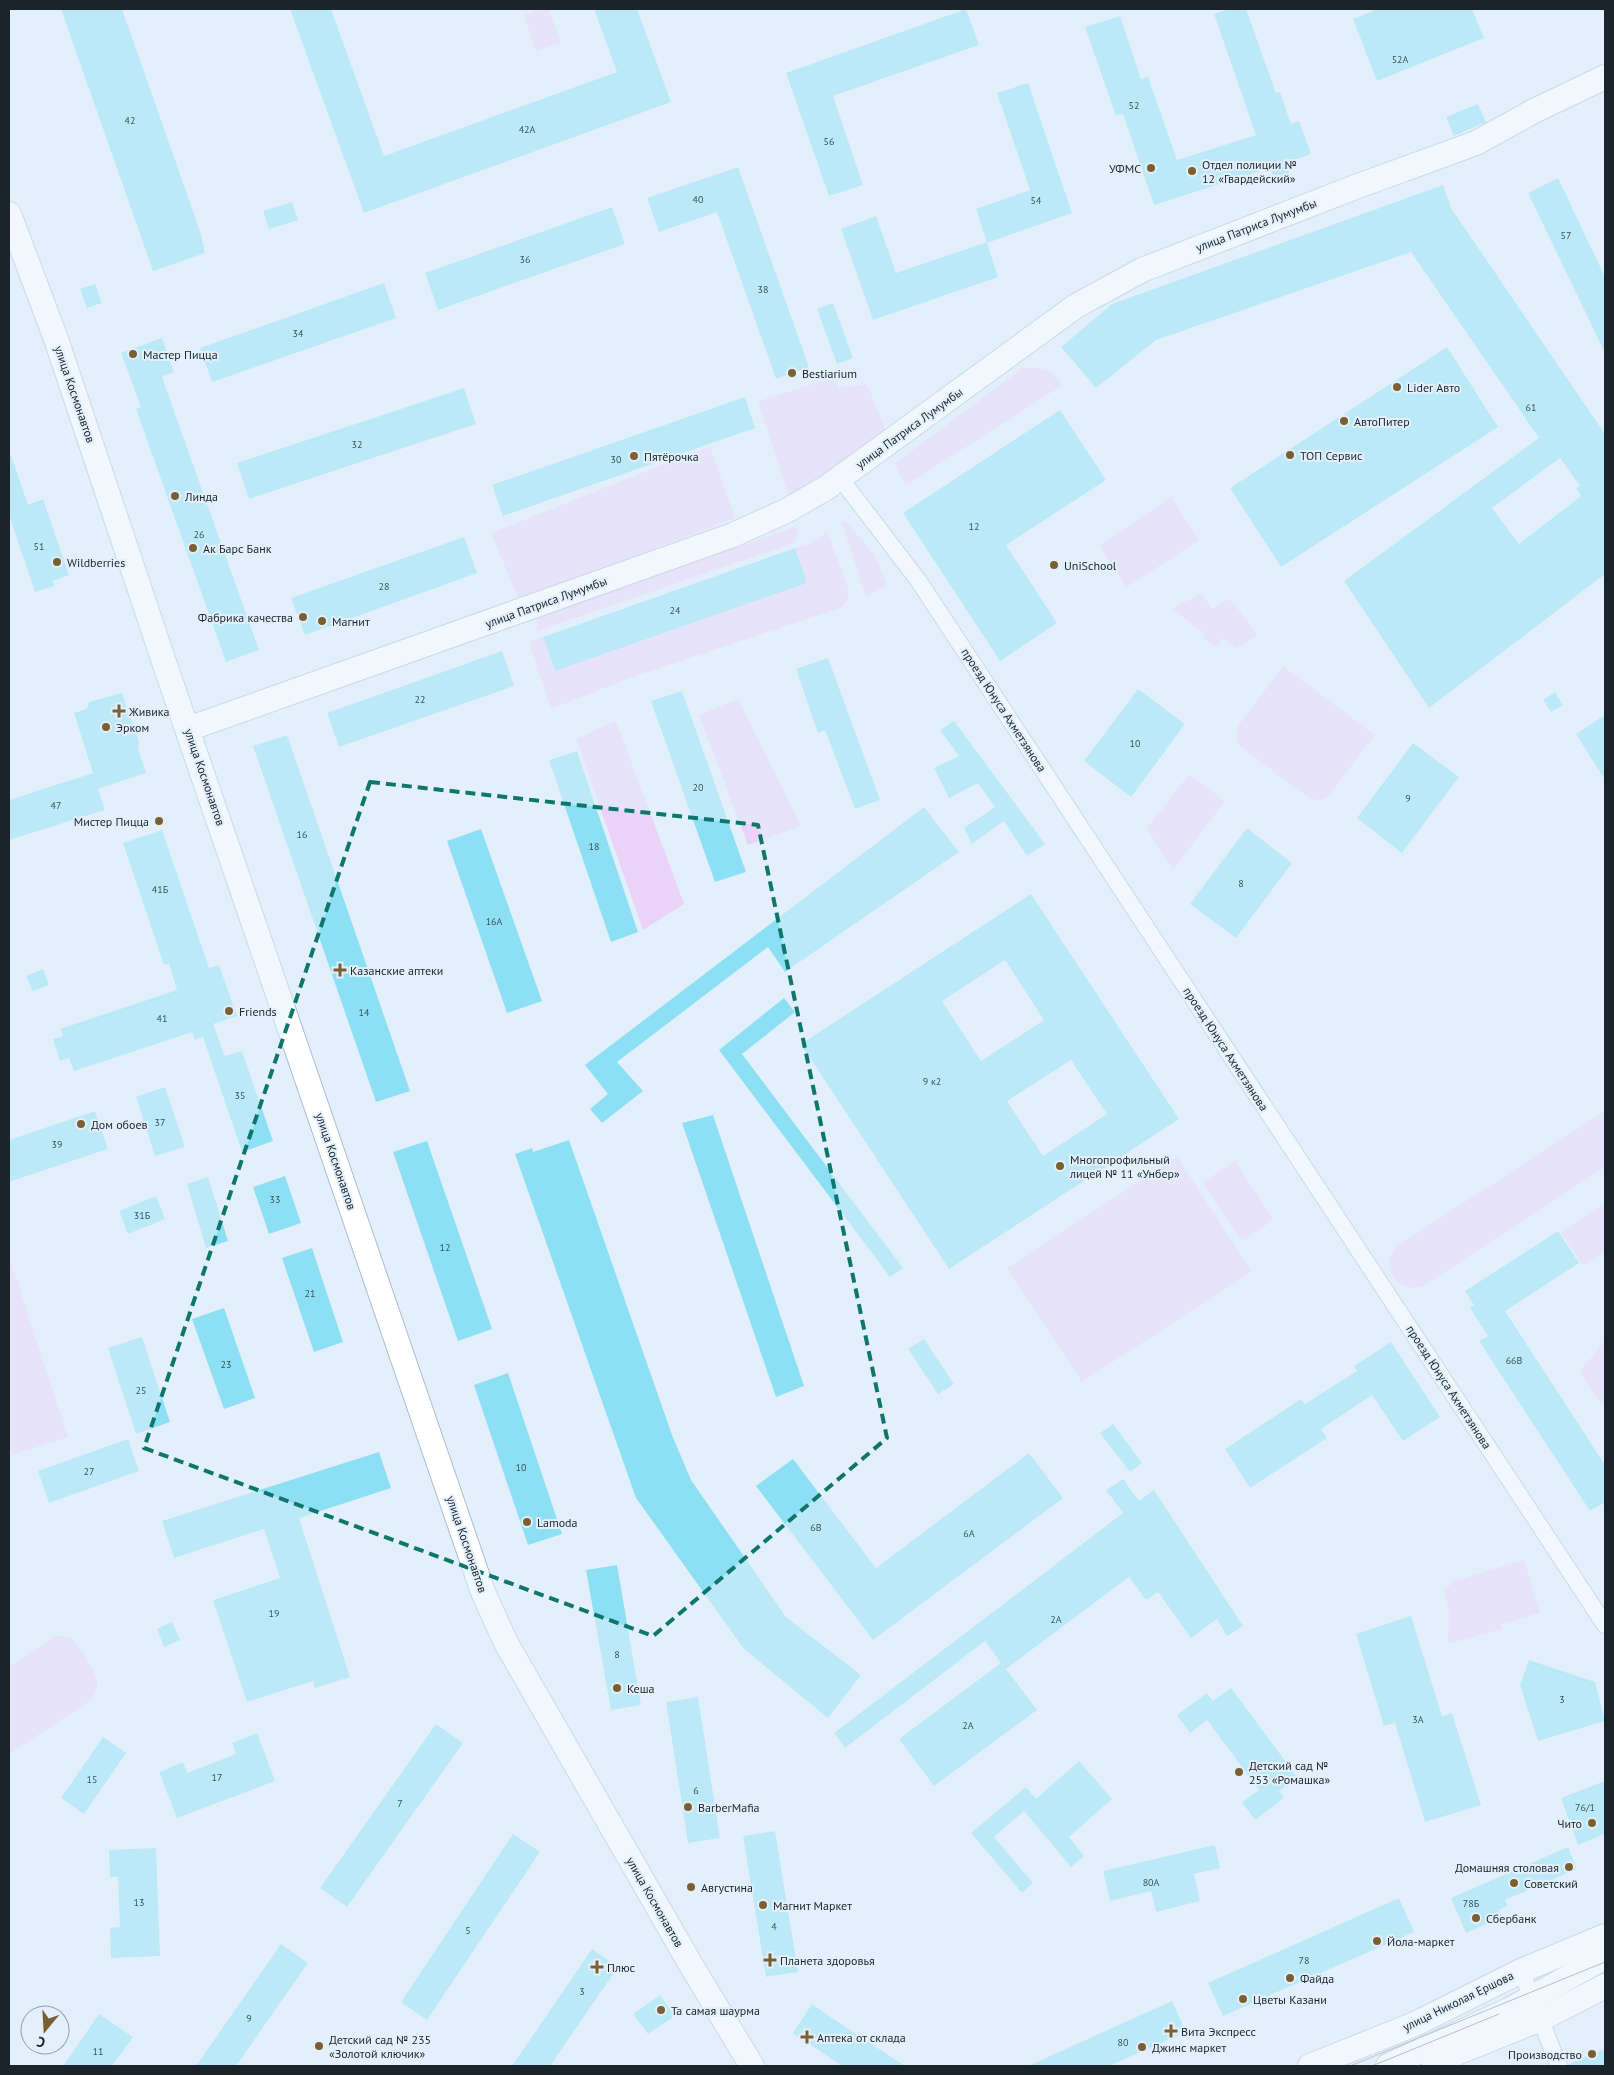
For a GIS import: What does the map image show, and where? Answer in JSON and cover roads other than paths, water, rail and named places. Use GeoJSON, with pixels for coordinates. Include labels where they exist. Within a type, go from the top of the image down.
{"type":"FeatureCollection","features":[{"type":"Feature","properties":{"kind":"street","name":"улица Патриса Лумумбы"},"geometry":{"type":"LineString","coordinates":[[188,729],[733,535],[788,510],[840,478],[1076,306],[1142,270],[1358,186],[1476,143],[1534,111],[1605,77]]}},
{"type":"Feature","properties":{"kind":"street","name":"улица Космонавтов"},"geometry":{"type":"LineString","coordinates":[[9,214],[28,271],[56,339],[483,1592],[506,1643],[691,1965],[752,2066]]}},
{"type":"Feature","properties":{"kind":"street","name":"проезд Юнуса Ахметзянова"},"geometry":{"type":"LineString","coordinates":[[840,478],[918,580],[1605,1625]]}},
{"type":"Feature","properties":{"kind":"street","name":"улица Николая Ершова"},"geometry":{"type":"LineString","coordinates":[[1310,2066],[1415,2024],[1521,1971],[1605,1936]]}},
{"type":"Feature","properties":{"kind":"street"},"geometry":{"type":"LineString","coordinates":[[1388,2066],[1532,1997],[1605,1957]]}},
{"type":"Feature","properties":{"kind":"street"},"geometry":{"type":"LineString","coordinates":[[1521,1971],[1559,2066]]}},
{"type":"Feature","properties":{"kind":"street"},"geometry":{"type":"LineString","coordinates":[[1415,2024],[1532,1997],[1605,1974]]}},
{"type":"Feature","properties":{"kind":"street"},"geometry":{"type":"LineString","coordinates":[[1423,2066],[1541,2019],[1605,1986]]}},
{"type":"Feature","properties":{"kind":"tram line"},"geometry":{"type":"LineString","coordinates":[[1350,2066],[1605,1962]]}},
{"type":"Feature","properties":{"kind":"tram line"},"geometry":{"type":"LineString","coordinates":[[1372,2066],[1499,2014]]}},
{"type":"Feature","properties":{"kind":"place","name":"УФМС"},"geometry":{"type":"Point","coordinates":[1151,168]}},
{"type":"Feature","properties":{"kind":"place","name":"Отдел полиции № 12 «Гвардейский»"},"geometry":{"type":"Point","coordinates":[1192,171]}},
{"type":"Feature","properties":{"kind":"place","name":"Мастер Пицца"},"geometry":{"type":"Point","coordinates":[133,354]}},
{"type":"Feature","properties":{"kind":"place","name":"Bestiarium"},"geometry":{"type":"Point","coordinates":[792,373]}},
{"type":"Feature","properties":{"kind":"place","name":"Lider Авто"},"geometry":{"type":"Point","coordinates":[1397,387]}},
{"type":"Feature","properties":{"kind":"place","name":"АвтоПитер"},"geometry":{"type":"Point","coordinates":[1344,421]}},
{"type":"Feature","properties":{"kind":"place","name":"ТОП Сервис"},"geometry":{"type":"Point","coordinates":[1290,455]}},
{"type":"Feature","properties":{"kind":"place","name":"Пятёрочка"},"geometry":{"type":"Point","coordinates":[634,456]}},
{"type":"Feature","properties":{"kind":"place","name":"Линда"},"geometry":{"type":"Point","coordinates":[175,496]}},
{"type":"Feature","properties":{"kind":"place","name":"Ак Барс Банк"},"geometry":{"type":"Point","coordinates":[193,548]}},
{"type":"Feature","properties":{"kind":"place","name":"Wildberries"},"geometry":{"type":"Point","coordinates":[57,562]}},
{"type":"Feature","properties":{"kind":"place","name":"UniSchool"},"geometry":{"type":"Point","coordinates":[1054,565]}},
{"type":"Feature","properties":{"kind":"place","name":"Фабрика качества"},"geometry":{"type":"Point","coordinates":[303,617]}},
{"type":"Feature","properties":{"kind":"place","name":"Магнит"},"geometry":{"type":"Point","coordinates":[322,621]}},
{"type":"Feature","properties":{"kind":"place","name":"Живика"},"geometry":{"type":"Point","coordinates":[119,711]}},
{"type":"Feature","properties":{"kind":"place","name":"Эрком"},"geometry":{"type":"Point","coordinates":[106,727]}},
{"type":"Feature","properties":{"kind":"place","name":"Мистер Пицца"},"geometry":{"type":"Point","coordinates":[159,821]}},
{"type":"Feature","properties":{"kind":"place","name":"Казанские аптеки"},"geometry":{"type":"Point","coordinates":[340,970]}},
{"type":"Feature","properties":{"kind":"place","name":"Friends"},"geometry":{"type":"Point","coordinates":[229,1011]}},
{"type":"Feature","properties":{"kind":"place","name":"Дом обоев"},"geometry":{"type":"Point","coordinates":[81,1124]}},
{"type":"Feature","properties":{"kind":"place","name":"Многопрофильный лицей № 11 «Унбер»"},"geometry":{"type":"Point","coordinates":[1060,1166]}},
{"type":"Feature","properties":{"kind":"place","name":"Lamoda"},"geometry":{"type":"Point","coordinates":[527,1522]}},
{"type":"Feature","properties":{"kind":"place","name":"Кеша"},"geometry":{"type":"Point","coordinates":[617,1688]}},
{"type":"Feature","properties":{"kind":"place","name":"Детский сад № 253 «Ромашка»"},"geometry":{"type":"Point","coordinates":[1239,1772]}},
{"type":"Feature","properties":{"kind":"place","name":"BarberMafia"},"geometry":{"type":"Point","coordinates":[688,1807]}},
{"type":"Feature","properties":{"kind":"place","name":"Чито"},"geometry":{"type":"Point","coordinates":[1592,1823]}},
{"type":"Feature","properties":{"kind":"place","name":"Домашняя столовая"},"geometry":{"type":"Point","coordinates":[1569,1867]}},
{"type":"Feature","properties":{"kind":"place","name":"Советский"},"geometry":{"type":"Point","coordinates":[1514,1883]}},
{"type":"Feature","properties":{"kind":"place","name":"Августина"},"geometry":{"type":"Point","coordinates":[691,1887]}},
{"type":"Feature","properties":{"kind":"place","name":"Магнит Маркет"},"geometry":{"type":"Point","coordinates":[763,1905]}},
{"type":"Feature","properties":{"kind":"place","name":"Сбербанк"},"geometry":{"type":"Point","coordinates":[1476,1918]}},
{"type":"Feature","properties":{"kind":"place","name":"Йола-маркет"},"geometry":{"type":"Point","coordinates":[1377,1941]}},
{"type":"Feature","properties":{"kind":"place","name":"Планета здоровья"},"geometry":{"type":"Point","coordinates":[770,1960]}},
{"type":"Feature","properties":{"kind":"place","name":"Плюс"},"geometry":{"type":"Point","coordinates":[597,1967]}},
{"type":"Feature","properties":{"kind":"place","name":"Файда"},"geometry":{"type":"Point","coordinates":[1290,1978]}},
{"type":"Feature","properties":{"kind":"place","name":"Цветы Казани"},"geometry":{"type":"Point","coordinates":[1243,1999]}},
{"type":"Feature","properties":{"kind":"place","name":"Та самая шаурма"},"geometry":{"type":"Point","coordinates":[661,2010]}},
{"type":"Feature","properties":{"kind":"place","name":"Вита Экспресс"},"geometry":{"type":"Point","coordinates":[1171,2031]}},
{"type":"Feature","properties":{"kind":"place","name":"Аптека от склада"},"geometry":{"type":"Point","coordinates":[807,2037]}},
{"type":"Feature","properties":{"kind":"place","name":"Детский сад № 235 «Золотой ключик»"},"geometry":{"type":"Point","coordinates":[319,2046]}},
{"type":"Feature","properties":{"kind":"place","name":"Джинс маркет"},"geometry":{"type":"Point","coordinates":[1142,2047]}},
{"type":"Feature","properties":{"kind":"place","name":"Производство"},"geometry":{"type":"Point","coordinates":[1592,2054]}}]}
